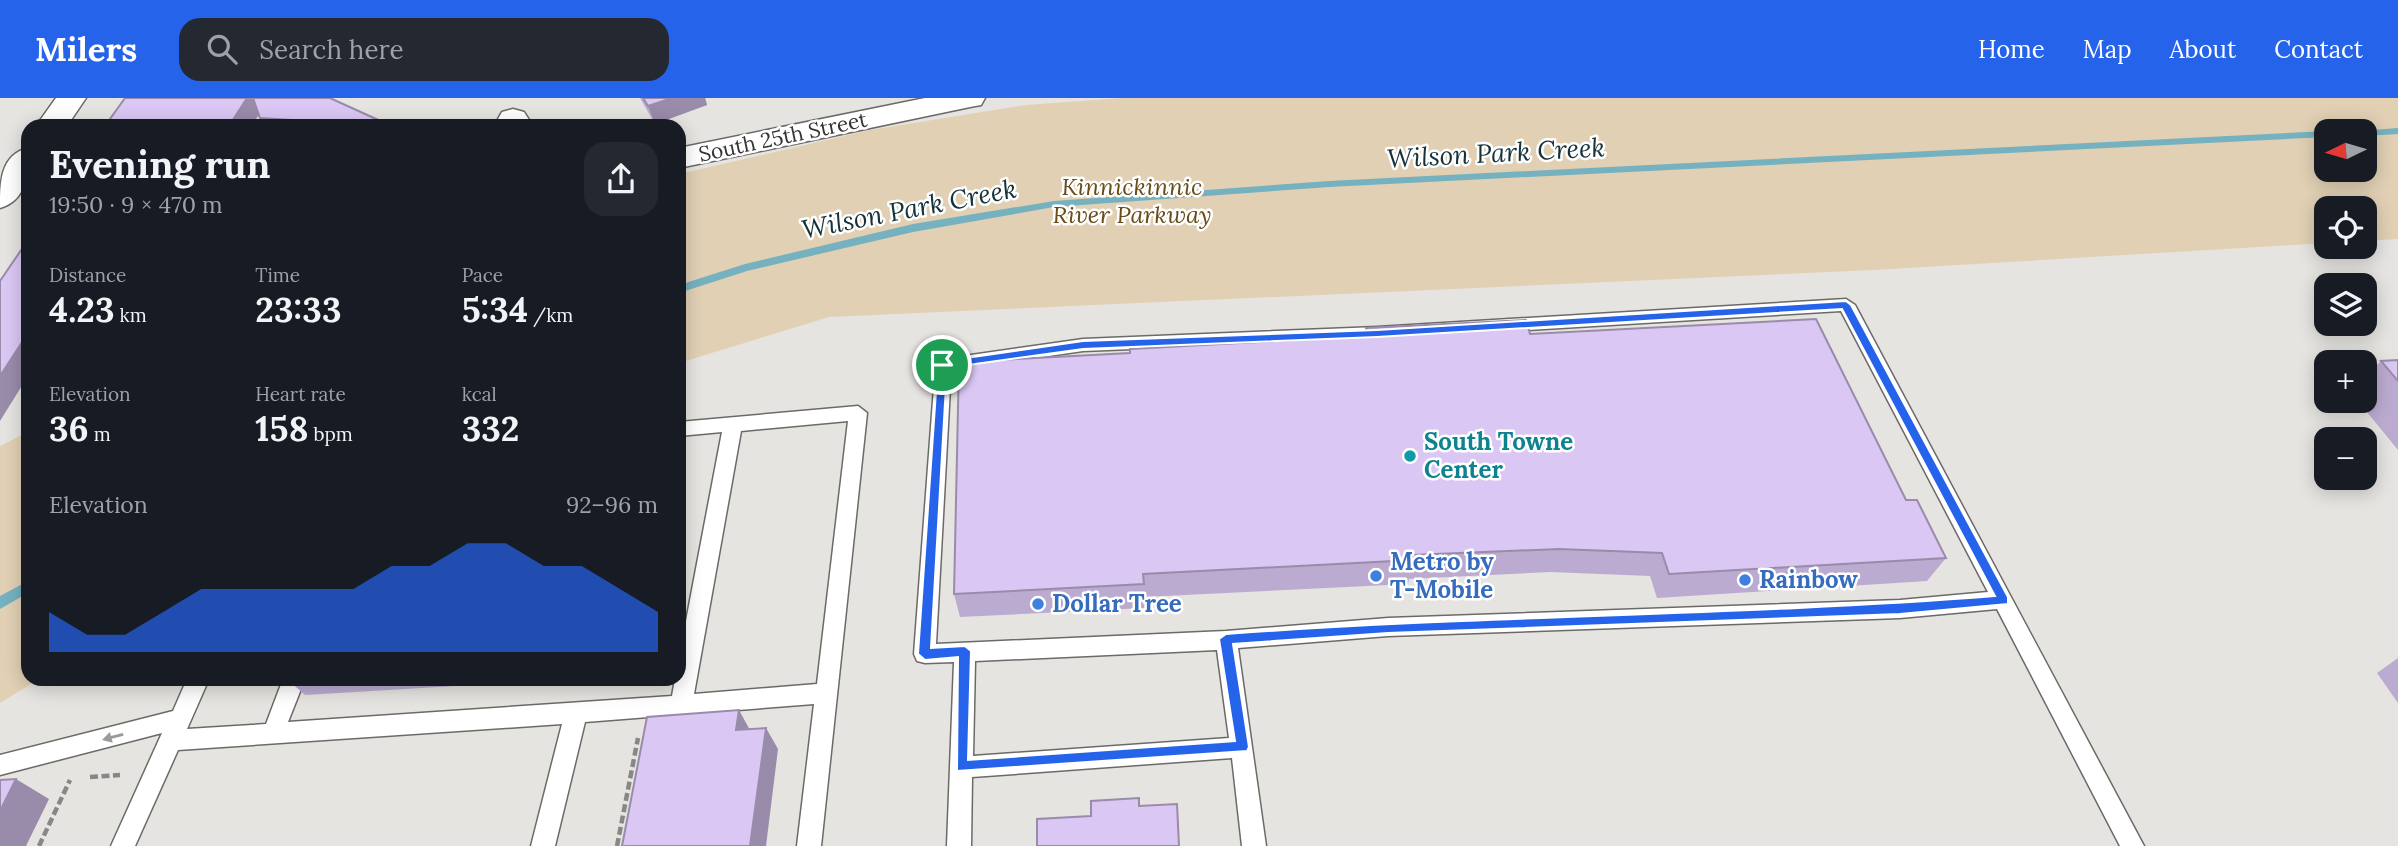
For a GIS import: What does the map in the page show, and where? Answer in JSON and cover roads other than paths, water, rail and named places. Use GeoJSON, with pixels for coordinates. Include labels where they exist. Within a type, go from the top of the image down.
{"type":"FeatureCollection","features":[{"type":"Feature","properties":{"kind":"street"},"geometry":{"type":"LineString","coordinates":[[56,119],[71,98]]}},
{"type":"Feature","properties":{"kind":"street","name":"South 25th Street"},"geometry":{"type":"LineString","coordinates":[[686,157],[970,98]]}},
{"type":"Feature","properties":{"kind":"street"},"geometry":{"type":"LineString","coordinates":[[0,197],[16,167]]}},
{"type":"Feature","properties":{"kind":"lane"},"geometry":{"type":"LineString","coordinates":[[2003,600],[1900,609],[1388,627],[1226,639],[925,654],[942,365],[1083,345],[1377,333],[1846,305],[2003,600],[2132,846]]}},
{"type":"Feature","properties":{"kind":"lane"},"geometry":{"type":"LineString","coordinates":[[686,428],[858,413],[809,846]]}},
{"type":"Feature","properties":{"kind":"lane"},"geometry":{"type":"LineString","coordinates":[[686,678],[733,424]]}},
{"type":"Feature","properties":{"kind":"lane"},"geometry":{"type":"LineString","coordinates":[[1226,639],[1254,846]]}},
{"type":"Feature","properties":{"kind":"lane"},"geometry":{"type":"LineString","coordinates":[[959,846],[965,651]]}},
{"type":"Feature","properties":{"kind":"lane"},"geometry":{"type":"LineString","coordinates":[[123,846],[195,686]]}},
{"type":"Feature","properties":{"kind":"lane"},"geometry":{"type":"LineString","coordinates":[[273,733],[291,686]]}},
{"type":"Feature","properties":{"kind":"lane"},"geometry":{"type":"LineString","coordinates":[[681,705],[685,686]]}},
{"type":"Feature","properties":{"kind":"lane"},"geometry":{"type":"LineString","coordinates":[[0,765],[89,743],[174,730],[273,733],[827,693]]}},
{"type":"Feature","properties":{"kind":"lane"},"geometry":{"type":"LineString","coordinates":[[543,846],[576,713]]}},
{"type":"Feature","properties":{"kind":"lane"},"geometry":{"type":"LineString","coordinates":[[961,767],[1242,747]]}},
{"type":"Feature","properties":{"kind":"waterway","name":"Wilson Park Creek"},"geometry":{"type":"LineString","coordinates":[[2377,132],[2398,131]]}},
{"type":"Feature","properties":{"kind":"waterway","name":"Wilson Park Creek"},"geometry":{"type":"LineString","coordinates":[[686,287],[745,268],[913,228],[1054,204],[1329,184],[2314,135]]}},
{"type":"Feature","properties":{"kind":"waterway","name":"Wilson Park Creek"},"geometry":{"type":"LineString","coordinates":[[0,603],[21,590]]}},
{"type":"Feature","properties":{"kind":"place","name":"South Towne Center"},"geometry":{"type":"Point","coordinates":[1410,456]}},
{"type":"Feature","properties":{"kind":"place","name":"Metro by T-Mobile"},"geometry":{"type":"Point","coordinates":[1376,576]}},
{"type":"Feature","properties":{"kind":"place","name":"Rainbow"},"geometry":{"type":"Point","coordinates":[1745,580]}},
{"type":"Feature","properties":{"kind":"place","name":"Dollar Tree"},"geometry":{"type":"Point","coordinates":[1038,604]}},
{"type":"Feature","properties":{"kind":"park label","name":"Kinnickinnic River Parkway"},"geometry":{"type":"Point","coordinates":[1132,201]}}]}
